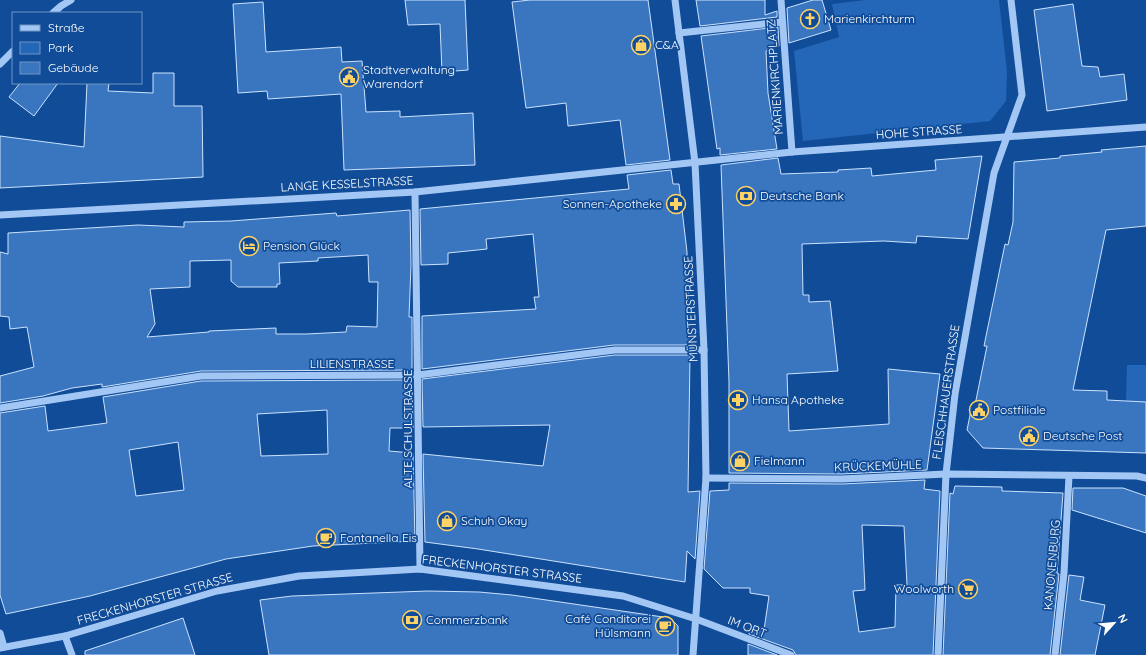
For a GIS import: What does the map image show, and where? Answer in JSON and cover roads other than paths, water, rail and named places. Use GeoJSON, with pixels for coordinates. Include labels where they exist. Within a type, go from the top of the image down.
{"type":"FeatureCollection","features":[{"type":"Feature","properties":{"kind":"street"},"geometry":{"type":"LineString","coordinates":[[54,12],[71,0]]}},
{"type":"Feature","properties":{"kind":"street","name":"MÜNSTERSTRASSE"},"geometry":{"type":"LineString","coordinates":[[675,0],[695,163],[704,350],[706,478],[694,655]]}},
{"type":"Feature","properties":{"kind":"street","name":"MARIENKIRCHPLATZ"},"geometry":{"type":"LineString","coordinates":[[781,0],[792,152]]}},
{"type":"Feature","properties":{"kind":"street"},"geometry":{"type":"LineString","coordinates":[[1008,136],[1022,95],[1011,0]]}},
{"type":"Feature","properties":{"kind":"street"},"geometry":{"type":"LineString","coordinates":[[679,33],[782,22]]}},
{"type":"Feature","properties":{"kind":"street"},"geometry":{"type":"LineString","coordinates":[[0,64],[12,52]]}},
{"type":"Feature","properties":{"kind":"street","name":"HOHE STRASSE"},"geometry":{"type":"LineString","coordinates":[[695,163],[792,152],[1146,127]]}},
{"type":"Feature","properties":{"kind":"street","name":"FLEISCHHAUERSTRASSE"},"geometry":{"type":"LineString","coordinates":[[938,655],[946,474],[955,394],[993,181],[1008,136]]}},
{"type":"Feature","properties":{"kind":"street","name":"LANGE KESSELSTRASSE"},"geometry":{"type":"LineString","coordinates":[[0,215],[415,192],[695,163]]}},
{"type":"Feature","properties":{"kind":"street","name":"ALTE SCHULSTRASSE"},"geometry":{"type":"LineString","coordinates":[[415,192],[420,569]]}},
{"type":"Feature","properties":{"kind":"street","name":"LILIENSTRASSE"},"geometry":{"type":"LineString","coordinates":[[0,408],[201,376],[418,375],[615,350],[704,350]]}},
{"type":"Feature","properties":{"kind":"street","name":"KRÜCKEMÜHLE"},"geometry":{"type":"LineString","coordinates":[[706,478],[842,479],[946,474],[1138,476],[1146,478]]}},
{"type":"Feature","properties":{"kind":"street","name":"KANONENBURG"},"geometry":{"type":"LineString","coordinates":[[1055,655],[1064,573],[1069,476]]}},
{"type":"Feature","properties":{"kind":"street","name":"FRECKENHORSTER STRASSE"},"geometry":{"type":"LineString","coordinates":[[2,648],[65,636],[217,591],[299,576],[420,569],[623,596],[696,619]]}},
{"type":"Feature","properties":{"kind":"street","name":"IM ORT"},"geometry":{"type":"LineString","coordinates":[[696,619],[791,655]]}},
{"type":"Feature","properties":{"kind":"street"},"geometry":{"type":"LineString","coordinates":[[0,633],[2,648]]}},
{"type":"Feature","properties":{"kind":"street"},"geometry":{"type":"LineString","coordinates":[[65,636],[72,655]]}},
{"type":"Feature","properties":{"kind":"place","name":"Marienkirchturm"},"geometry":{"type":"Point","coordinates":[810,19]}},
{"type":"Feature","properties":{"kind":"place","name":"C&A"},"geometry":{"type":"Point","coordinates":[641,45]}},
{"type":"Feature","properties":{"kind":"place","name":"Stadtverwaltung Warendorf"},"geometry":{"type":"Point","coordinates":[349,77]}},
{"type":"Feature","properties":{"kind":"place","name":"Deutsche Bank"},"geometry":{"type":"Point","coordinates":[746,196]}},
{"type":"Feature","properties":{"kind":"place","name":"Sonnen-Apotheke"},"geometry":{"type":"Point","coordinates":[676,204]}},
{"type":"Feature","properties":{"kind":"place","name":"Pension Glück"},"geometry":{"type":"Point","coordinates":[249,246]}},
{"type":"Feature","properties":{"kind":"place","name":"Hansa Apotheke"},"geometry":{"type":"Point","coordinates":[738,400]}},
{"type":"Feature","properties":{"kind":"place","name":"Postfiliale"},"geometry":{"type":"Point","coordinates":[979,410]}},
{"type":"Feature","properties":{"kind":"place","name":"Deutsche Post"},"geometry":{"type":"Point","coordinates":[1029,436]}},
{"type":"Feature","properties":{"kind":"place","name":"Fielmann"},"geometry":{"type":"Point","coordinates":[740,461]}},
{"type":"Feature","properties":{"kind":"place","name":"Schuh Okay"},"geometry":{"type":"Point","coordinates":[447,521]}},
{"type":"Feature","properties":{"kind":"place","name":"Fontanella Eis"},"geometry":{"type":"Point","coordinates":[326,538]}},
{"type":"Feature","properties":{"kind":"place","name":"Woolworth"},"geometry":{"type":"Point","coordinates":[968,589]}},
{"type":"Feature","properties":{"kind":"place","name":"Commerzbank"},"geometry":{"type":"Point","coordinates":[412,620]}},
{"type":"Feature","properties":{"kind":"place","name":"Café Conditorei Hülsmann"},"geometry":{"type":"Point","coordinates":[665,626]}}]}
